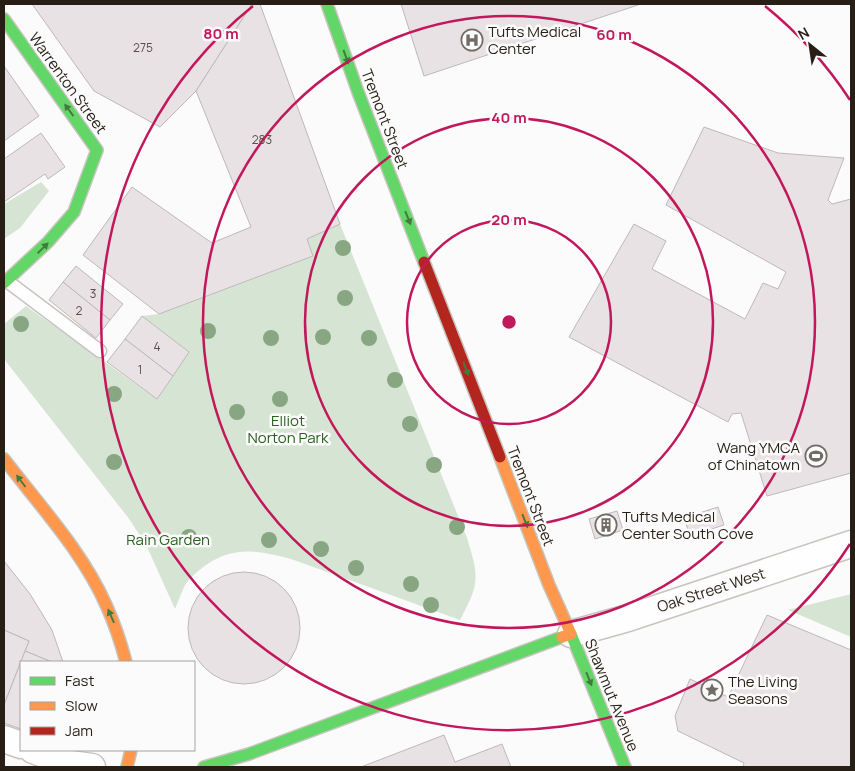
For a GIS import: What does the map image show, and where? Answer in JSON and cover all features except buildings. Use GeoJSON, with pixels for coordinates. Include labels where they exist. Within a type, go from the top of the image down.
{"type":"FeatureCollection","features":[{"type":"Feature","properties":{"kind":"main road","name":"Tremont Street"},"geometry":{"type":"LineString","coordinates":[[327,4],[358,92],[550,585],[571,634]]}},
{"type":"Feature","properties":{"kind":"main road","name":"Warrenton Street"},"geometry":{"type":"LineString","coordinates":[[4,19],[98,150],[74,212],[48,242],[5,282]]}},
{"type":"Feature","properties":{"kind":"main road"},"geometry":{"type":"LineString","coordinates":[[4,459],[84,565],[100,593],[116,628],[126,661]]}},
{"type":"Feature","properties":{"kind":"main road"},"geometry":{"type":"LineString","coordinates":[[204,767],[249,754],[571,634]]}},
{"type":"Feature","properties":{"kind":"main road","name":"Shawmut Avenue"},"geometry":{"type":"LineString","coordinates":[[571,634],[625,767]]}},
{"type":"Feature","properties":{"kind":"main road"},"geometry":{"type":"LineString","coordinates":[[127,767],[131,751]]}},
{"type":"Feature","properties":{"kind":"street","name":"Oak Street West"},"geometry":{"type":"LineString","coordinates":[[571,634],[628,618],[851,544]]}},
{"type":"Feature","properties":{"kind":"street"},"geometry":{"type":"LineString","coordinates":[[4,738],[20,745]]}},
{"type":"Feature","properties":{"kind":"street"},"geometry":{"type":"LineString","coordinates":[[36,751],[70,764],[92,767]]}},
{"type":"Feature","properties":{"kind":"lane"},"geometry":{"type":"LineString","coordinates":[[5,282],[100,351]]}},
{"type":"Feature","properties":{"kind":"green space"},"geometry":{"type":"Polygon","coordinates":[[[41,182],[49,191],[20,228],[4,239],[4,204],[41,182]]]}},
{"type":"Feature","properties":{"kind":"green space","name":"Elliot Norton Park"},"geometry":{"type":"Polygon","coordinates":[[[340,224],[467,538],[474,562],[476,580],[471,597],[460,620],[291,559],[258,552],[237,552],[227,554],[206,565],[191,578],[184,587],[175,609],[148,549],[130,520],[4,359],[4,324],[26,306],[157,399],[189,352],[142,316],[159,314],[313,256],[307,239],[340,224]]]}},
{"type":"Feature","properties":{"kind":"green space"},"geometry":{"type":"Polygon","coordinates":[[[851,594],[851,637],[788,610],[851,594]]]}},
{"type":"Feature","properties":{"kind":"traffic: fast"},"geometry":{"type":"LineString","coordinates":[[327,4],[358,92],[424,262]]}},
{"type":"Feature","properties":{"kind":"traffic: fast"},"geometry":{"type":"LineString","coordinates":[[4,19],[97,150],[74,212],[48,242],[4,283]]}},
{"type":"Feature","properties":{"kind":"traffic: fast"},"geometry":{"type":"LineString","coordinates":[[571,634],[625,767]]}},
{"type":"Feature","properties":{"kind":"traffic: fast"},"geometry":{"type":"LineString","coordinates":[[204,767],[249,754],[562,637]]}},
{"type":"Feature","properties":{"kind":"traffic: slow"},"geometry":{"type":"LineString","coordinates":[[500,457],[549,585],[571,634],[562,637]]}},
{"type":"Feature","properties":{"kind":"traffic: slow"},"geometry":{"type":"LineString","coordinates":[[4,459],[60,530],[86,567],[110,614],[126,661]]}},
{"type":"Feature","properties":{"kind":"traffic: slow"},"geometry":{"type":"LineString","coordinates":[[127,767],[131,751]]}},
{"type":"Feature","properties":{"kind":"traffic: jam"},"geometry":{"type":"LineString","coordinates":[[424,262],[500,457]]}},
{"type":"Feature","properties":{"kind":"place","name":"Tufts Medical Center"},"geometry":{"type":"Point","coordinates":[472,40]}},
{"type":"Feature","properties":{"kind":"place","name":"Wang YMCA of Chinatown"},"geometry":{"type":"Point","coordinates":[816,456]}},
{"type":"Feature","properties":{"kind":"place","name":"Tufts Medical Center South Cove"},"geometry":{"type":"Point","coordinates":[606,525]}},
{"type":"Feature","properties":{"kind":"place","name":"The Living Seasons"},"geometry":{"type":"Point","coordinates":[712,690]}},
{"type":"Feature","properties":{"kind":"park label","name":"Rain Garden"},"geometry":{"type":"Point","coordinates":[168,539]}}]}
